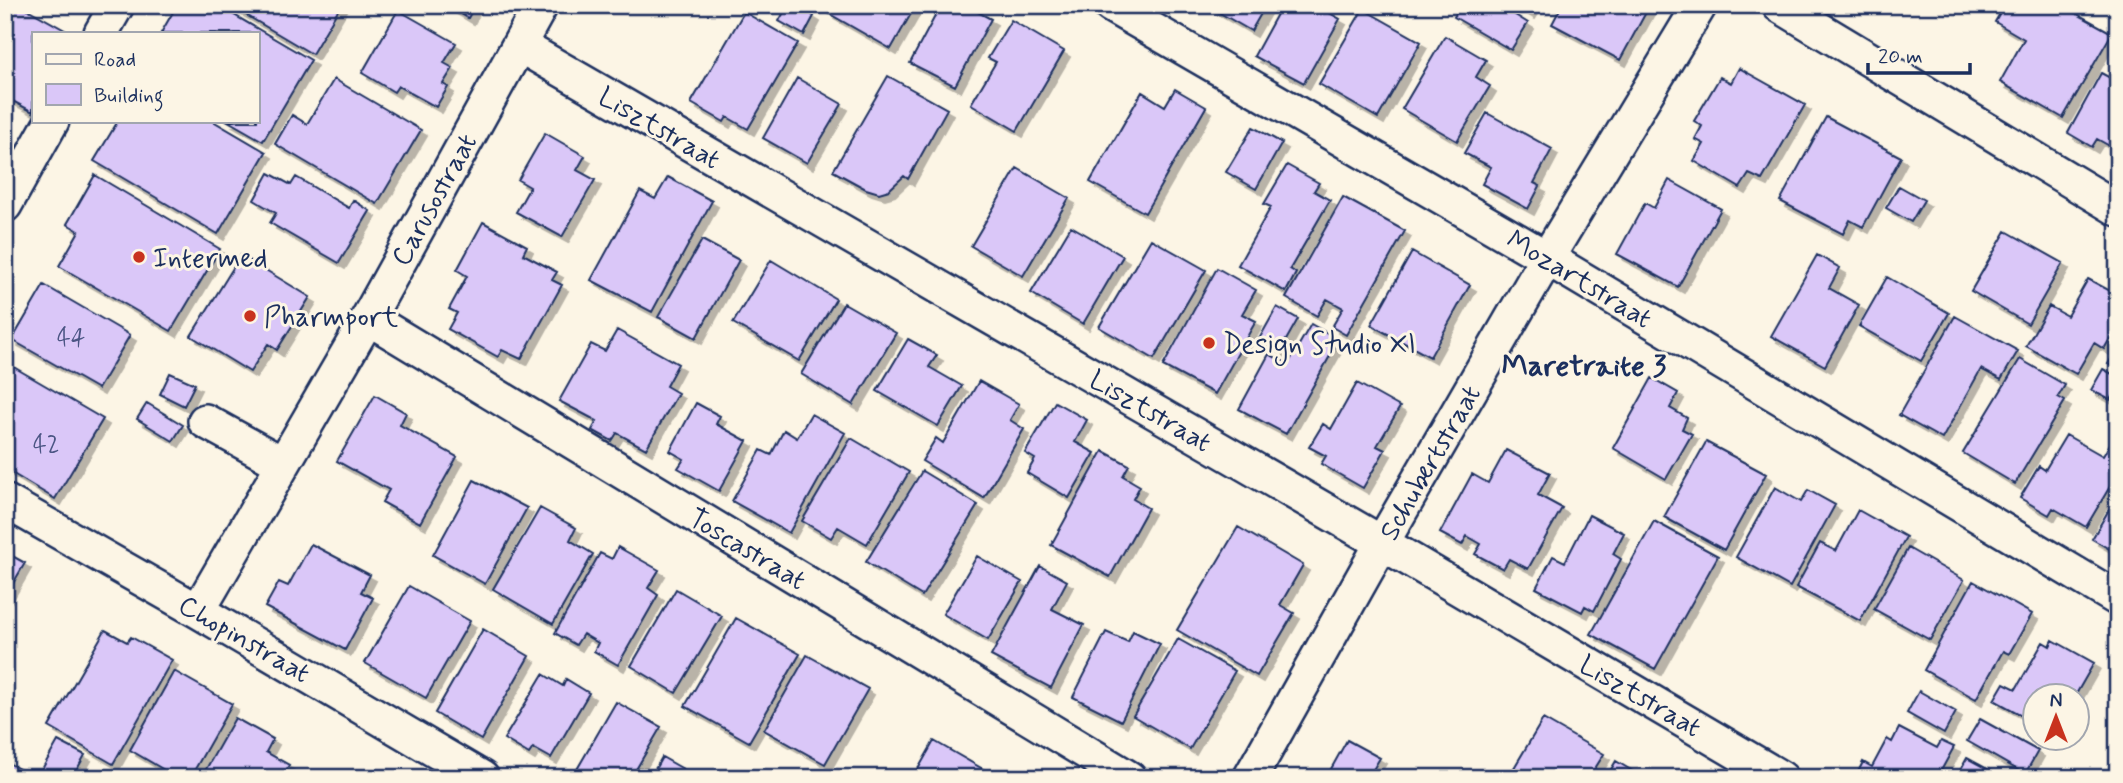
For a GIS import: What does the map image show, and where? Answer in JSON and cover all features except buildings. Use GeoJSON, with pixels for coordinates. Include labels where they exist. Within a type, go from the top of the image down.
{"type":"FeatureCollection","features":[{"type":"Feature","properties":{"kind":"street"},"geometry":{"type":"LineString","coordinates":[[102,32],[117,5]]}},
{"type":"Feature","properties":{"kind":"street","name":"Carusostraat"},"geometry":{"type":"LineString","coordinates":[[198,611],[368,318],[541,5]]}},
{"type":"Feature","properties":{"kind":"street","name":"Mozartstraat"},"geometry":{"type":"LineString","coordinates":[[1110,5],[1547,258],[2118,599]]}},
{"type":"Feature","properties":{"kind":"street","name":"Schubertstraat"},"geometry":{"type":"LineString","coordinates":[[1251,778],[1382,543],[1547,258],[1700,5]]}},
{"type":"Feature","properties":{"kind":"street"},"geometry":{"type":"LineString","coordinates":[[1779,5],[2118,209]]}},
{"type":"Feature","properties":{"kind":"street","name":"Lisztstraat"},"geometry":{"type":"LineString","coordinates":[[519,45],[1382,543],[1782,778]]}},
{"type":"Feature","properties":{"kind":"street"},"geometry":{"type":"LineString","coordinates":[[5,205],[51,122]]}},
{"type":"Feature","properties":{"kind":"street","name":"Toscastraat"},"geometry":{"type":"LineString","coordinates":[[368,318],[1129,778]]}},
{"type":"Feature","properties":{"kind":"street"},"geometry":{"type":"LineString","coordinates":[[205,421],[283,464]]}},
{"type":"Feature","properties":{"kind":"street","name":"Chopinstraat"},"geometry":{"type":"LineString","coordinates":[[5,501],[482,778]]}},
{"type":"Feature","properties":{"kind":"place","name":"Intermed"},"geometry":{"type":"Point","coordinates":[139,257]}},
{"type":"Feature","properties":{"kind":"place","name":"Pharmport"},"geometry":{"type":"Point","coordinates":[250,316]}},
{"type":"Feature","properties":{"kind":"place","name":"Design Studio XI"},"geometry":{"type":"Point","coordinates":[1209,343]}},
{"type":"Feature","properties":{"kind":"district","name":"Maretraite 3"},"geometry":{"type":"Point","coordinates":[1584,365]}}]}
